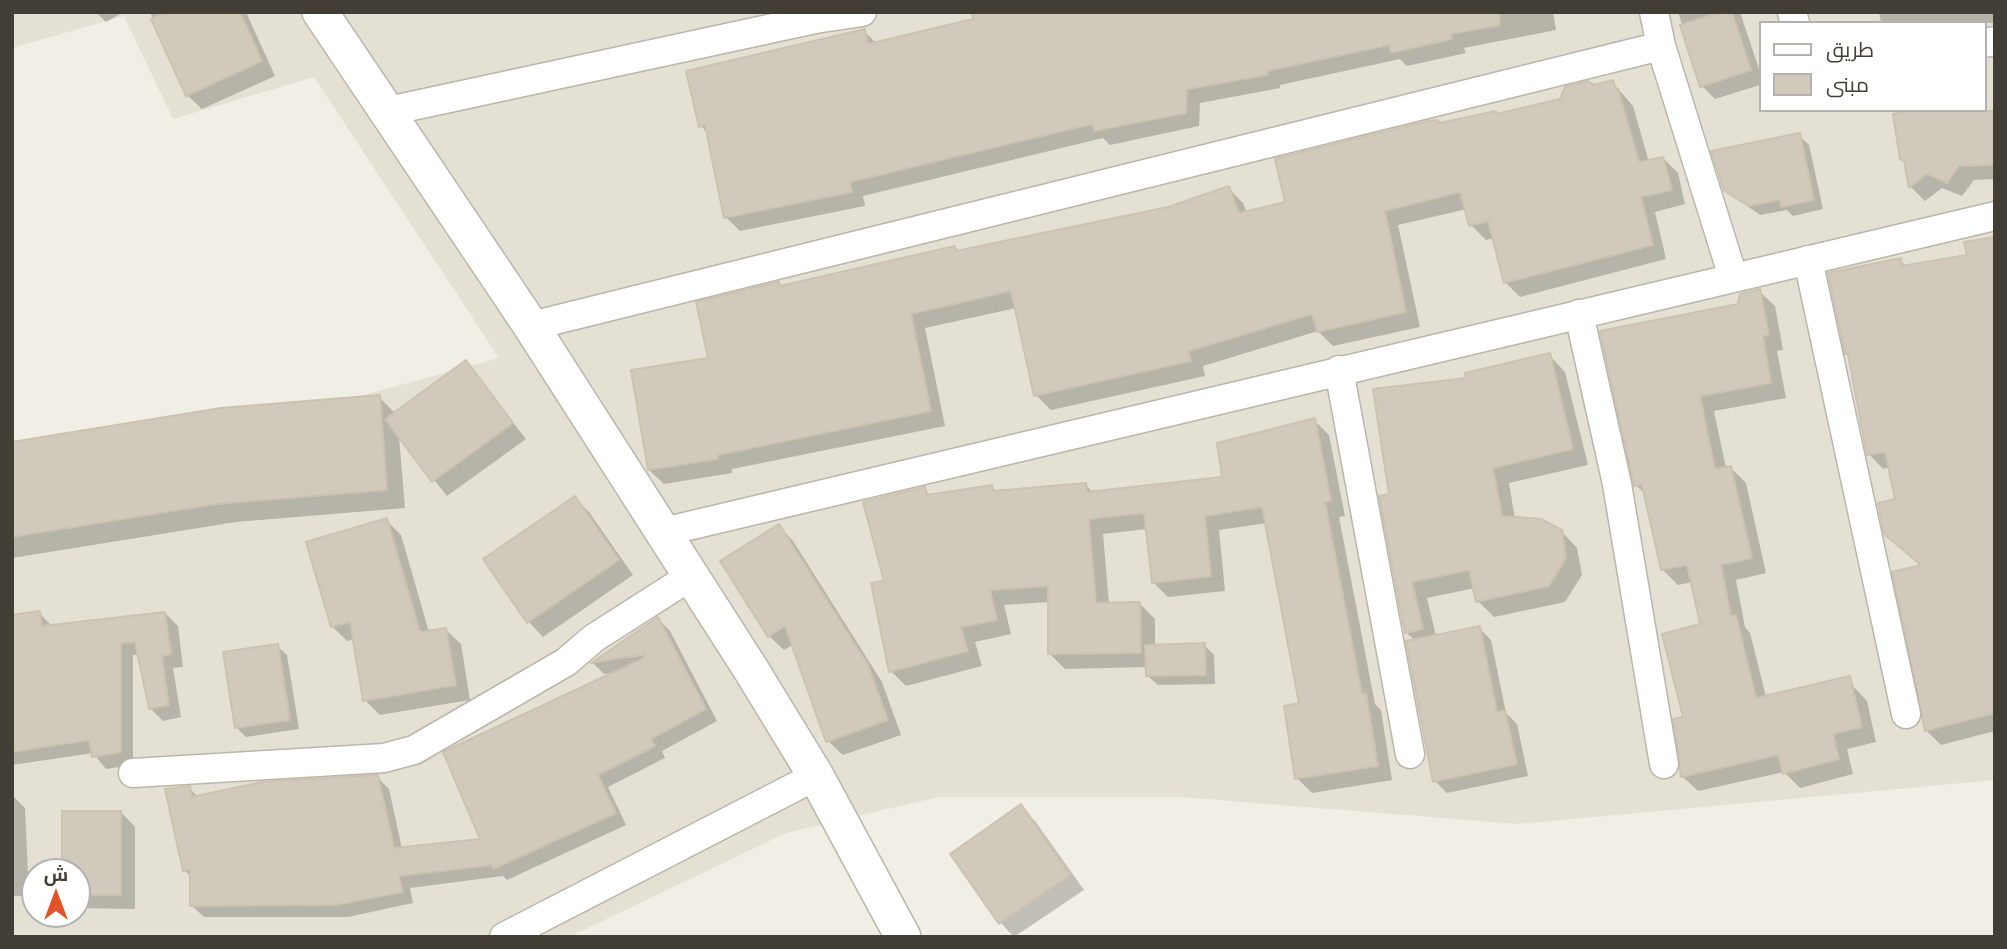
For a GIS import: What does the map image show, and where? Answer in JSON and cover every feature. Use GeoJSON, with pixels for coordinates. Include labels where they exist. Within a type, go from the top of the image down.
{"type":"FeatureCollection","features":[{"type":"Feature","properties":{"kind":"street"},"geometry":{"type":"LineString","coordinates":[[320,12],[384,112],[531,326],[691,576],[816,776],[903,937]]}},
{"type":"Feature","properties":{"kind":"street"},"geometry":{"type":"LineString","coordinates":[[384,112],[815,19],[862,12]]}},
{"type":"Feature","properties":{"kind":"street"},"geometry":{"type":"LineString","coordinates":[[1654,12],[1661,46],[1732,277]]}},
{"type":"Feature","properties":{"kind":"street"},"geometry":{"type":"LineString","coordinates":[[531,326],[1661,46]]}},
{"type":"Feature","properties":{"kind":"street"},"geometry":{"type":"LineString","coordinates":[[663,532],[1995,216]]}},
{"type":"Feature","properties":{"kind":"street"},"geometry":{"type":"LineString","coordinates":[[1808,260],[1906,714]]}},
{"type":"Feature","properties":{"kind":"street"},"geometry":{"type":"LineString","coordinates":[[1579,314],[1617,484],[1664,764]]}},
{"type":"Feature","properties":{"kind":"street"},"geometry":{"type":"LineString","coordinates":[[1339,370],[1410,754]]}},
{"type":"Feature","properties":{"kind":"street"},"geometry":{"type":"LineString","coordinates":[[132,773],[384,758],[414,750],[566,662],[594,638],[691,576]]}},
{"type":"Feature","properties":{"kind":"street"},"geometry":{"type":"LineString","coordinates":[[504,937],[816,776]]}},
{"type":"Feature","properties":{"kind":"shaded area"},"geometry":{"type":"Polygon","coordinates":[[[12,12],[1995,12],[1995,780],[1518,824],[1181,797],[938,797],[786,833],[569,937],[12,937],[12,456],[309,410],[499,358],[314,77],[173,119],[124,16],[12,48],[12,12]]]}},
{"type":"Feature","properties":{"kind":"building"},"geometry":{"type":"Polygon","coordinates":[[[165,12],[240,12],[262,61],[186,96],[151,19],[165,12]]]}},
{"type":"Feature","properties":{"kind":"building"},"geometry":{"type":"Polygon","coordinates":[[[972,12],[1499,12],[1500,25],[1451,34],[1452,39],[1391,53],[1389,45],[1267,71],[1267,75],[1187,89],[1186,113],[1094,131],[1092,124],[850,182],[852,192],[724,218],[705,125],[699,127],[686,71],[865,29],[868,44],[973,19],[972,12]]]}},
{"type":"Feature","properties":{"kind":"building"},"geometry":{"type":"Polygon","coordinates":[[[1721,12],[1732,12],[1751,70],[1700,87],[1680,25],[1721,12]]]}},
{"type":"Feature","properties":{"kind":"building"},"geometry":{"type":"Polygon","coordinates":[[[1613,80],[1639,162],[1663,157],[1672,190],[1641,197],[1653,245],[1504,283],[1488,221],[1469,226],[1460,192],[1385,211],[1406,312],[1317,332],[1312,314],[1189,351],[1191,361],[1034,396],[1011,291],[911,314],[931,411],[718,455],[718,459],[648,470],[631,370],[708,358],[696,302],[779,282],[780,286],[955,246],[956,251],[1168,207],[1229,186],[1239,213],[1285,202],[1275,159],[1428,121],[1438,120],[1439,123],[1496,111],[1497,114],[1560,99],[1565,87],[1588,81],[1594,85],[1613,80]]]}},
{"type":"Feature","properties":{"kind":"building"},"geometry":{"type":"Polygon","coordinates":[[[1995,111],[1995,165],[1959,166],[1947,183],[1927,174],[1909,188],[1904,161],[1900,159],[1893,114],[1995,111]]]}},
{"type":"Feature","properties":{"kind":"building"},"geometry":{"type":"Polygon","coordinates":[[[1800,133],[1814,200],[1781,207],[1780,200],[1749,206],[1724,191],[1711,151],[1800,133]]]}},
{"type":"Feature","properties":{"kind":"building"},"geometry":{"type":"Polygon","coordinates":[[[1995,237],[1995,713],[1925,731],[1892,572],[1921,565],[1884,534],[1878,503],[1895,499],[1885,452],[1867,455],[1848,354],[1845,354],[1828,273],[1901,258],[1902,266],[1967,255],[1964,242],[1995,237]]]}},
{"type":"Feature","properties":{"kind":"building"},"geometry":{"type":"Polygon","coordinates":[[[1760,289],[1769,335],[1763,336],[1771,383],[1700,396],[1715,469],[1731,466],[1752,558],[1721,565],[1731,616],[1736,615],[1756,698],[1850,676],[1862,727],[1833,734],[1839,759],[1783,774],[1778,755],[1681,777],[1673,719],[1683,717],[1662,634],[1700,624],[1687,565],[1661,570],[1642,485],[1634,486],[1600,331],[1738,304],[1740,294],[1760,289]]]}},
{"type":"Feature","properties":{"kind":"building"},"geometry":{"type":"Polygon","coordinates":[[[1550,353],[1573,449],[1493,468],[1502,516],[1541,519],[1562,530],[1566,558],[1549,586],[1476,602],[1469,570],[1412,582],[1423,629],[1405,633],[1379,496],[1389,494],[1373,389],[1466,378],[1465,373],[1550,353]]]}},
{"type":"Feature","properties":{"kind":"building"},"geometry":{"type":"Polygon","coordinates":[[[466,360],[513,423],[432,482],[385,419],[466,360]]]}},
{"type":"Feature","properties":{"kind":"building"},"geometry":{"type":"Polygon","coordinates":[[[380,395],[387,490],[216,504],[12,537],[12,442],[221,408],[380,395]]]}},
{"type":"Feature","properties":{"kind":"building"},"geometry":{"type":"Polygon","coordinates":[[[1315,418],[1331,501],[1325,502],[1362,694],[1366,693],[1378,766],[1295,779],[1284,706],[1299,703],[1262,507],[1205,516],[1211,576],[1152,583],[1144,513],[1089,519],[1096,603],[1140,602],[1141,653],[1048,654],[1048,586],[990,590],[997,620],[961,627],[968,651],[889,672],[871,583],[884,581],[863,502],[925,487],[927,495],[992,485],[993,491],[1086,483],[1087,492],[1222,477],[1217,443],[1315,418]]]}},
{"type":"Feature","properties":{"kind":"building"},"geometry":{"type":"Polygon","coordinates":[[[575,496],[619,560],[527,623],[483,559],[575,496]]]}},
{"type":"Feature","properties":{"kind":"building"},"geometry":{"type":"Polygon","coordinates":[[[387,518],[420,632],[446,628],[456,685],[363,701],[350,622],[331,627],[306,542],[387,518]]]}},
{"type":"Feature","properties":{"kind":"building"},"geometry":{"type":"Polygon","coordinates":[[[779,524],[868,665],[888,720],[826,742],[785,626],[768,637],[720,561],[779,524]]]}},
{"type":"Feature","properties":{"kind":"building"},"geometry":{"type":"Polygon","coordinates":[[[40,611],[42,626],[165,612],[171,654],[162,656],[169,705],[149,709],[135,642],[121,643],[121,752],[92,757],[89,740],[12,752],[12,615],[40,611]]]}},
{"type":"Feature","properties":{"kind":"building"},"geometry":{"type":"Polygon","coordinates":[[[658,617],[706,709],[651,739],[655,746],[598,775],[616,813],[493,869],[492,865],[399,876],[403,892],[336,905],[190,906],[190,869],[183,871],[165,789],[190,786],[192,797],[262,782],[378,775],[394,848],[480,839],[443,752],[644,658],[643,654],[591,663],[658,617]]]}},
{"type":"Feature","properties":{"kind":"building"},"geometry":{"type":"Polygon","coordinates":[[[1480,626],[1497,712],[1505,710],[1517,764],[1433,782],[1406,641],[1480,626]]]}},
{"type":"Feature","properties":{"kind":"building"},"geometry":{"type":"Polygon","coordinates":[[[1205,643],[1206,675],[1146,676],[1145,645],[1205,643]]]}},
{"type":"Feature","properties":{"kind":"building"},"geometry":{"type":"Polygon","coordinates":[[[278,644],[290,720],[235,728],[223,652],[278,644]]]}},
{"type":"Feature","properties":{"kind":"building"},"geometry":{"type":"Polygon","coordinates":[[[1021,804],[1070,875],[999,924],[950,854],[1021,804]]]}},
{"type":"Feature","properties":{"kind":"building"},"geometry":{"type":"Polygon","coordinates":[[[62,811],[121,811],[121,895],[91,895],[91,858],[62,858],[62,811]]]}}]}
